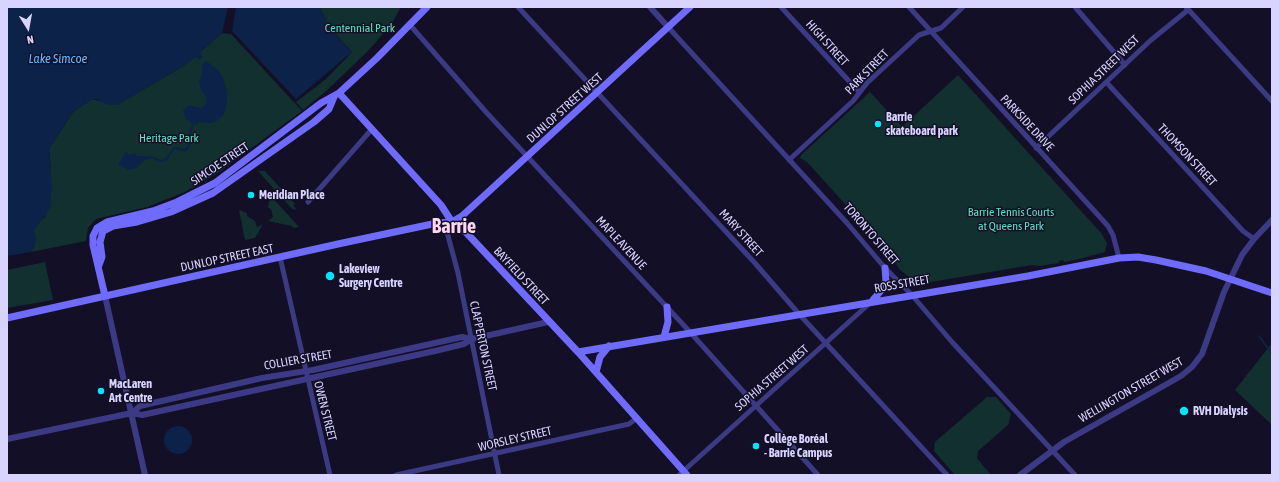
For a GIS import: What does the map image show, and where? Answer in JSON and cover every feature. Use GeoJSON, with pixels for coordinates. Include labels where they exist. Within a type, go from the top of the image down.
{"type":"FeatureCollection","features":[{"type":"Feature","properties":{"kind":"main road","name":"SIMCOE STREET"},"geometry":{"type":"LineString","coordinates":[[105,296],[99,265],[95,259],[92,239],[94,232],[101,224],[153,211],[193,195],[232,171],[320,103],[336,95],[410,25],[426,7]]}},
{"type":"Feature","properties":{"kind":"main road","name":"DUNLOP STREET WEST"},"geometry":{"type":"LineString","coordinates":[[452,222],[462,216],[690,7]]}},
{"type":"Feature","properties":{"kind":"main road","name":"SIMCOE STREET"},"geometry":{"type":"LineString","coordinates":[[99,265],[102,257],[100,242],[103,231],[113,226],[137,222],[171,212],[213,193],[314,122],[329,109],[336,95]]}},
{"type":"Feature","properties":{"kind":"main road","name":"BAYFIELD STREET"},"geometry":{"type":"LineString","coordinates":[[336,95],[372,129],[441,205],[452,222],[461,228],[548,322],[578,352],[637,418],[683,474]]}},
{"type":"Feature","properties":{"kind":"main road","name":"DUNLOP STREET EAST"},"geometry":{"type":"LineString","coordinates":[[7,318],[436,223],[452,222]]}},
{"type":"Feature","properties":{"kind":"main road","name":"ROSS STREET"},"geometry":{"type":"LineString","coordinates":[[578,352],[911,294],[1028,276],[1118,258],[1156,260],[1206,271],[1272,293]]}},
{"type":"Feature","properties":{"kind":"main road"},"geometry":{"type":"LineString","coordinates":[[873,301],[886,282],[885,268]]}},
{"type":"Feature","properties":{"kind":"main road"},"geometry":{"type":"LineString","coordinates":[[664,337],[668,322],[667,307]]}},
{"type":"Feature","properties":{"kind":"main road"},"geometry":{"type":"LineString","coordinates":[[596,372],[600,357],[609,346]]}},
{"type":"Feature","properties":{"kind":"street","name":"MARY STREET"},"geometry":{"type":"LineString","coordinates":[[518,7],[754,262],[799,314],[947,475]]}},
{"type":"Feature","properties":{"kind":"street","name":"TORONTO STREET"},"geometry":{"type":"LineString","coordinates":[[650,7],[885,268],[911,294],[952,342],[1075,475]]}},
{"type":"Feature","properties":{"kind":"street","name":"HIGH STREET"},"geometry":{"type":"LineString","coordinates":[[781,7],[859,92]]}},
{"type":"Feature","properties":{"kind":"street","name":"PARKSIDE DRIVE"},"geometry":{"type":"LineString","coordinates":[[909,7],[1108,226],[1115,241],[1118,258]]}},
{"type":"Feature","properties":{"kind":"street","name":"PARK STREET"},"geometry":{"type":"LineString","coordinates":[[789,160],[853,101],[859,92],[919,35],[941,28],[964,7]]}},
{"type":"Feature","properties":{"kind":"street"},"geometry":{"type":"LineString","coordinates":[[1074,7],[1124,65]]}},
{"type":"Feature","properties":{"kind":"street"},"geometry":{"type":"LineString","coordinates":[[1187,8],[1272,101]]}},
{"type":"Feature","properties":{"kind":"street","name":"SOPHIA STREET WEST"},"geometry":{"type":"LineString","coordinates":[[1036,148],[1187,8]]}},
{"type":"Feature","properties":{"kind":"street","name":"MAPLE AVENUE"},"geometry":{"type":"LineString","coordinates":[[410,25],[527,156],[690,332],[754,406],[818,475]]}},
{"type":"Feature","properties":{"kind":"street","name":"THOMSON STREET"},"geometry":{"type":"LineString","coordinates":[[1107,83],[1243,231],[1254,239]]}},
{"type":"Feature","properties":{"kind":"street"},"geometry":{"type":"LineString","coordinates":[[308,202],[372,129]]}},
{"type":"Feature","properties":{"kind":"street","name":"WELLINGTON STREET WEST"},"geometry":{"type":"LineString","coordinates":[[1020,475],[1064,442],[1181,376],[1192,367],[1202,354],[1210,337],[1230,280],[1242,255],[1254,239],[1272,220]]}},
{"type":"Feature","properties":{"kind":"street","name":"CLAPPERTON STREET"},"geometry":{"type":"LineString","coordinates":[[452,222],[447,232],[458,273],[499,475]]}},
{"type":"Feature","properties":{"kind":"street","name":"OWEN STREET"},"geometry":{"type":"LineString","coordinates":[[280,257],[330,475]]}},
{"type":"Feature","properties":{"kind":"street"},"geometry":{"type":"LineString","coordinates":[[105,296],[146,475]]}},
{"type":"Feature","properties":{"kind":"street","name":"SOPHIA STREET WEST"},"geometry":{"type":"LineString","coordinates":[[683,474],[754,406],[827,344],[873,301]]}},
{"type":"Feature","properties":{"kind":"street","name":"COLLIER STREET"},"geometry":{"type":"LineString","coordinates":[[7,439],[132,413],[142,415],[457,346],[472,340],[548,322]]}},
{"type":"Feature","properties":{"kind":"street","name":"COLLIER STREET"},"geometry":{"type":"LineString","coordinates":[[132,413],[140,406],[262,378],[305,371],[462,337],[472,340]]}},
{"type":"Feature","properties":{"kind":"street","name":"WORSLEY STREET"},"geometry":{"type":"LineString","coordinates":[[396,475],[629,424],[637,418]]}},
{"type":"Feature","properties":{"kind":"green space","name":"Centennial Park"},"geometry":{"type":"Polygon","coordinates":[[[322,7],[401,7],[391,25],[368,51],[325,92],[303,110],[296,102],[326,79],[352,52],[326,24],[327,22],[320,9],[322,7]]]}},
{"type":"Feature","properties":{"kind":"green space","name":"Heritage Park"},"geometry":{"type":"Polygon","coordinates":[[[222,33],[231,34],[302,111],[216,174],[185,192],[147,207],[96,219],[88,228],[86,241],[31,252],[35,245],[34,230],[37,223],[45,217],[51,170],[49,149],[73,112],[92,99],[117,105],[185,65],[195,56],[200,59],[200,52],[222,33]]]}},
{"type":"Feature","properties":{"kind":"green space","name":"Barrie Tennis Courts at Queens Park"},"geometry":{"type":"Polygon","coordinates":[[[958,75],[1101,233],[1107,243],[1105,252],[1075,260],[1064,262],[1063,260],[1059,261],[1059,263],[1040,266],[1032,265],[925,283],[914,281],[899,269],[892,256],[807,162],[800,158],[802,154],[870,92],[902,127],[958,75]]]}},
{"type":"Feature","properties":{"kind":"green space"},"geometry":{"type":"Polygon","coordinates":[[[258,171],[265,171],[295,204],[293,205],[297,210],[292,209],[258,171]]]}},
{"type":"Feature","properties":{"kind":"green space"},"geometry":{"type":"Polygon","coordinates":[[[270,195],[299,227],[293,228],[292,226],[268,221],[273,217],[271,209],[268,208],[270,195]]]}},
{"type":"Feature","properties":{"kind":"green space"},"geometry":{"type":"Polygon","coordinates":[[[239,210],[247,213],[247,216],[255,221],[257,227],[263,224],[255,238],[245,240],[239,210]]]}},
{"type":"Feature","properties":{"kind":"green space"},"geometry":{"type":"Polygon","coordinates":[[[45,262],[53,300],[7,308],[7,270],[45,262]]]}},
{"type":"Feature","properties":{"kind":"green space"},"geometry":{"type":"Polygon","coordinates":[[[1272,343],[1272,425],[1235,390],[1272,343]]]}},
{"type":"Feature","properties":{"kind":"green space"},"geometry":{"type":"Polygon","coordinates":[[[987,397],[996,397],[1011,414],[1008,425],[978,451],[977,458],[990,474],[995,475],[955,475],[934,451],[935,442],[987,397]]]}},
{"type":"Feature","properties":{"kind":"water","name":"Lake Simcoe"},"geometry":{"type":"Polygon","coordinates":[[[7,7],[228,7],[222,33],[200,52],[203,57],[200,60],[195,57],[185,65],[117,105],[108,105],[97,99],[92,99],[73,112],[49,149],[52,186],[50,209],[34,230],[36,240],[35,245],[31,252],[7,256],[7,7]]]}},
{"type":"Feature","properties":{"kind":"water"},"geometry":{"type":"Polygon","coordinates":[[[236,7],[322,7],[320,9],[328,23],[326,25],[352,52],[296,99],[232,31],[236,7]]]}},
{"type":"Feature","properties":{"kind":"water"},"geometry":{"type":"Polygon","coordinates":[[[206,61],[217,69],[223,77],[227,93],[227,105],[223,115],[217,121],[211,123],[199,122],[195,125],[186,119],[183,111],[188,105],[201,108],[206,104],[207,98],[201,90],[199,81],[202,74],[202,64],[206,61]]]}},
{"type":"Feature","properties":{"kind":"water"},"geometry":{"type":"Polygon","coordinates":[[[126,152],[130,155],[135,153],[137,156],[151,156],[154,158],[144,160],[137,168],[128,170],[118,164],[126,152]]]}},
{"type":"Feature","properties":{"kind":"water"},"geometry":{"type":"Polygon","coordinates":[[[178,426],[188,430],[192,440],[188,450],[178,454],[168,450],[164,440],[168,430],[178,426]]]}},
{"type":"Feature","properties":{"kind":"waterway"},"geometry":{"type":"LineString","coordinates":[[154,158],[160,161],[166,160],[174,148],[186,150],[189,145],[190,133],[193,124]]}},
{"type":"Feature","properties":{"kind":"waterway"},"geometry":{"type":"LineString","coordinates":[[1259,336],[1272,354]]}},
{"type":"Feature","properties":{"kind":"place","name":"Barrie skateboard park"},"geometry":{"type":"Point","coordinates":[878,124]}},
{"type":"Feature","properties":{"kind":"place","name":"Meridian Place"},"geometry":{"type":"Point","coordinates":[251,195]}},
{"type":"Feature","properties":{"kind":"place","name":"Lakeview Surgery Centre"},"geometry":{"type":"Point","coordinates":[330,276]}},
{"type":"Feature","properties":{"kind":"place","name":"MacLaren Art Centre"},"geometry":{"type":"Point","coordinates":[101,391]}},
{"type":"Feature","properties":{"kind":"place","name":"RVH Dialysis"},"geometry":{"type":"Point","coordinates":[1184,411]}},
{"type":"Feature","properties":{"kind":"place","name":"Collège Boréal - Barrie Campus"},"geometry":{"type":"Point","coordinates":[756,446]}},
{"type":"Feature","properties":{"kind":"district","name":"Barrie"},"geometry":{"type":"Point","coordinates":[454,227]}}]}
